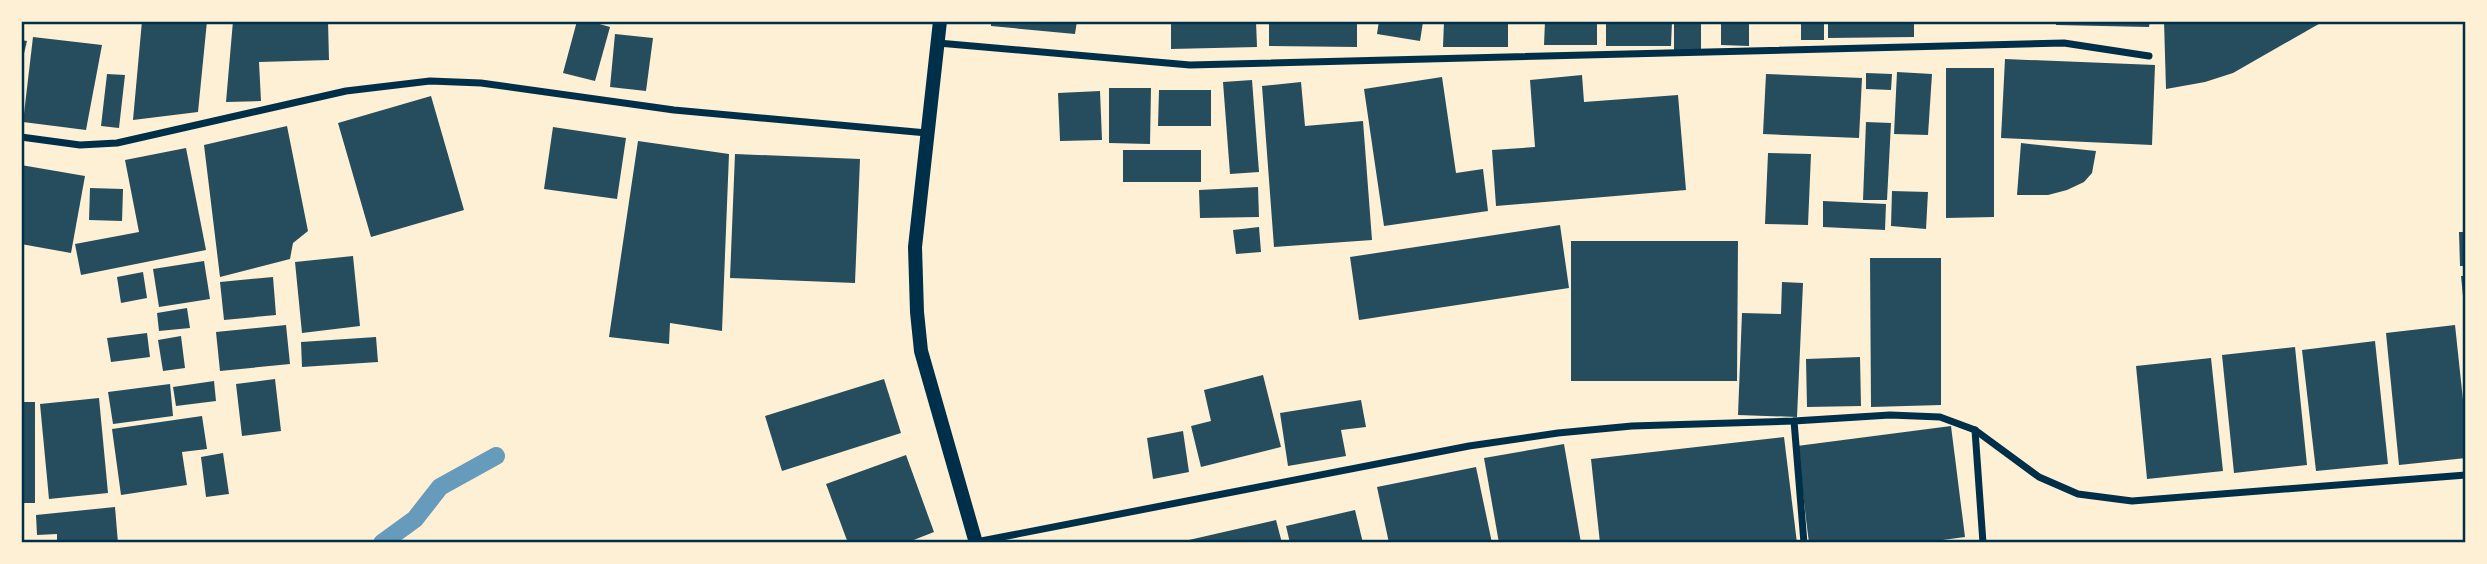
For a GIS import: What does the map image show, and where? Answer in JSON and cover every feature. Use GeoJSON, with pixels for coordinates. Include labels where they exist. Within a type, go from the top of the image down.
{"type":"FeatureCollection","features":[{"type":"Feature","properties":{"kind":"main road"},"geometry":{"type":"LineString","coordinates":[[940,21],[915,247],[921,351],[976,543]]}},
{"type":"Feature","properties":{"kind":"street"},"geometry":{"type":"LineString","coordinates":[[938,43],[1191,65],[2064,43],[2150,56]]}},
{"type":"Feature","properties":{"kind":"street"},"geometry":{"type":"LineString","coordinates":[[21,137],[80,145],[117,143],[346,90],[430,81],[481,83],[674,110],[928,133]]}},
{"type":"Feature","properties":{"kind":"street"},"geometry":{"type":"LineString","coordinates":[[976,543],[1469,446],[1632,426],[1890,415],[1940,417],[1975,430],[2039,477],[2078,494],[2132,501],[2466,475]]}},
{"type":"Feature","properties":{"kind":"street"},"geometry":{"type":"LineString","coordinates":[[1794,421],[1804,543]]}},
{"type":"Feature","properties":{"kind":"street"},"geometry":{"type":"LineString","coordinates":[[1975,430],[1983,543]]}},
{"type":"Feature","properties":{"kind":"building"},"geometry":{"type":"Polygon","coordinates":[[[142,21],[207,21],[198,112],[133,120],[142,21]]]}},
{"type":"Feature","properties":{"kind":"building"},"geometry":{"type":"Polygon","coordinates":[[[233,21],[328,21],[329,60],[259,62],[261,101],[226,102],[233,21]]]}},
{"type":"Feature","properties":{"kind":"building"},"geometry":{"type":"Polygon","coordinates":[[[577,21],[589,21],[610,27],[595,81],[563,73],[577,21]]]}},
{"type":"Feature","properties":{"kind":"building"},"geometry":{"type":"Polygon","coordinates":[[[991,21],[1077,21],[1075,34],[991,26],[991,21]]]}},
{"type":"Feature","properties":{"kind":"building"},"geometry":{"type":"Polygon","coordinates":[[[1171,21],[1256,21],[1257,47],[1171,49],[1171,21]]]}},
{"type":"Feature","properties":{"kind":"building"},"geometry":{"type":"Polygon","coordinates":[[[1269,21],[1357,21],[1357,47],[1269,46],[1269,21]]]}},
{"type":"Feature","properties":{"kind":"building"},"geometry":{"type":"Polygon","coordinates":[[[1379,21],[1423,22],[1420,41],[1377,34],[1379,21]]]}},
{"type":"Feature","properties":{"kind":"building"},"geometry":{"type":"Polygon","coordinates":[[[1444,21],[1508,21],[1508,47],[1443,47],[1444,21]]]}},
{"type":"Feature","properties":{"kind":"building"},"geometry":{"type":"Polygon","coordinates":[[[1545,21],[1597,21],[1597,45],[1544,45],[1545,21]]]}},
{"type":"Feature","properties":{"kind":"building"},"geometry":{"type":"Polygon","coordinates":[[[1606,21],[1672,21],[1671,46],[1606,46],[1606,21]]]}},
{"type":"Feature","properties":{"kind":"building"},"geometry":{"type":"Polygon","coordinates":[[[1674,21],[1701,21],[1701,50],[1674,51],[1674,21]]]}},
{"type":"Feature","properties":{"kind":"building"},"geometry":{"type":"Polygon","coordinates":[[[1721,21],[1749,21],[1749,46],[1721,45],[1721,21]]]}},
{"type":"Feature","properties":{"kind":"building"},"geometry":{"type":"Polygon","coordinates":[[[1801,21],[1824,21],[1824,40],[1801,40],[1801,21]]]}},
{"type":"Feature","properties":{"kind":"building"},"geometry":{"type":"Polygon","coordinates":[[[1828,21],[1914,21],[1914,37],[1828,38],[1828,21]]]}},
{"type":"Feature","properties":{"kind":"building"},"geometry":{"type":"Polygon","coordinates":[[[2056,21],[2150,21],[2149,27],[2056,25],[2056,21]]]}},
{"type":"Feature","properties":{"kind":"building"},"geometry":{"type":"Polygon","coordinates":[[[2164,21],[2324,21],[2233,73],[2205,82],[2166,89],[2164,21]]]}},
{"type":"Feature","properties":{"kind":"building"},"geometry":{"type":"Polygon","coordinates":[[[615,34],[653,38],[646,91],[610,87],[615,34]]]}},
{"type":"Feature","properties":{"kind":"building"},"geometry":{"type":"Polygon","coordinates":[[[33,37],[102,45],[86,130],[23,122],[33,37]]]}},
{"type":"Feature","properties":{"kind":"building"},"geometry":{"type":"Polygon","coordinates":[[[21,40],[27,41],[22,62],[21,62],[21,40]]]}},
{"type":"Feature","properties":{"kind":"building"},"geometry":{"type":"Polygon","coordinates":[[[2005,59],[2155,65],[2152,145],[2001,138],[2005,59]]]}},
{"type":"Feature","properties":{"kind":"building"},"geometry":{"type":"Polygon","coordinates":[[[1946,68],[1994,68],[1994,217],[1946,218],[1946,68]]]}},
{"type":"Feature","properties":{"kind":"building"},"geometry":{"type":"Polygon","coordinates":[[[1897,72],[1932,74],[1928,135],[1894,134],[1897,72]]]}},
{"type":"Feature","properties":{"kind":"building"},"geometry":{"type":"Polygon","coordinates":[[[1866,73],[1892,74],[1891,90],[1866,89],[1866,73]]]}},
{"type":"Feature","properties":{"kind":"building"},"geometry":{"type":"Polygon","coordinates":[[[107,74],[125,75],[119,128],[101,126],[107,74]]]}},
{"type":"Feature","properties":{"kind":"building"},"geometry":{"type":"Polygon","coordinates":[[[1766,74],[1862,78],[1859,138],[1763,134],[1766,74]]]}},
{"type":"Feature","properties":{"kind":"building"},"geometry":{"type":"Polygon","coordinates":[[[1582,75],[1584,102],[1678,95],[1686,190],[1496,206],[1492,150],[1535,147],[1530,80],[1582,75]]]}},
{"type":"Feature","properties":{"kind":"building"},"geometry":{"type":"Polygon","coordinates":[[[1442,77],[1456,173],[1483,169],[1488,211],[1384,226],[1364,89],[1442,77]]]}},
{"type":"Feature","properties":{"kind":"building"},"geometry":{"type":"Polygon","coordinates":[[[1252,80],[1259,172],[1230,174],[1223,82],[1252,80]]]}},
{"type":"Feature","properties":{"kind":"building"},"geometry":{"type":"Polygon","coordinates":[[[1301,82],[1305,126],[1363,121],[1372,240],[1274,247],[1262,86],[1301,82]]]}},
{"type":"Feature","properties":{"kind":"building"},"geometry":{"type":"Polygon","coordinates":[[[1109,88],[1151,88],[1150,144],[1109,143],[1109,88]]]}},
{"type":"Feature","properties":{"kind":"building"},"geometry":{"type":"Polygon","coordinates":[[[1159,90],[1211,90],[1211,126],[1158,126],[1159,90]]]}},
{"type":"Feature","properties":{"kind":"building"},"geometry":{"type":"Polygon","coordinates":[[[1100,91],[1102,140],[1060,141],[1058,93],[1100,91]]]}},
{"type":"Feature","properties":{"kind":"building"},"geometry":{"type":"Polygon","coordinates":[[[431,96],[464,210],[371,237],[338,123],[431,96]]]}},
{"type":"Feature","properties":{"kind":"building"},"geometry":{"type":"Polygon","coordinates":[[[1866,122],[1891,123],[1887,200],[1863,200],[1866,122]]]}},
{"type":"Feature","properties":{"kind":"building"},"geometry":{"type":"Polygon","coordinates":[[[287,126],[308,231],[293,243],[290,259],[220,277],[204,145],[287,126]]]}},
{"type":"Feature","properties":{"kind":"building"},"geometry":{"type":"Polygon","coordinates":[[[553,127],[626,138],[617,199],[544,189],[553,127]]]}},
{"type":"Feature","properties":{"kind":"building"},"geometry":{"type":"Polygon","coordinates":[[[638,141],[729,154],[722,331],[670,323],[669,344],[609,337],[638,141]]]}},
{"type":"Feature","properties":{"kind":"building"},"geometry":{"type":"Polygon","coordinates":[[[2021,143],[2096,151],[2092,173],[2084,182],[2067,190],[2048,195],[2017,195],[2021,143]]]}},
{"type":"Feature","properties":{"kind":"building"},"geometry":{"type":"Polygon","coordinates":[[[186,148],[206,250],[81,275],[75,244],[139,232],[125,160],[186,148]]]}},
{"type":"Feature","properties":{"kind":"building"},"geometry":{"type":"Polygon","coordinates":[[[1123,150],[1201,150],[1201,182],[1123,182],[1123,150]]]}},
{"type":"Feature","properties":{"kind":"building"},"geometry":{"type":"Polygon","coordinates":[[[1768,153],[1811,154],[1808,225],[1765,224],[1768,153]]]}},
{"type":"Feature","properties":{"kind":"building"},"geometry":{"type":"Polygon","coordinates":[[[735,154],[860,159],[855,283],[730,278],[735,154]]]}},
{"type":"Feature","properties":{"kind":"building"},"geometry":{"type":"Polygon","coordinates":[[[21,165],[85,176],[71,253],[21,244],[21,165]]]}},
{"type":"Feature","properties":{"kind":"building"},"geometry":{"type":"Polygon","coordinates":[[[1258,187],[1259,217],[1200,218],[1199,190],[1258,187]]]}},
{"type":"Feature","properties":{"kind":"building"},"geometry":{"type":"Polygon","coordinates":[[[90,188],[123,189],[122,221],[89,220],[90,188]]]}},
{"type":"Feature","properties":{"kind":"building"},"geometry":{"type":"Polygon","coordinates":[[[1892,191],[1928,192],[1926,229],[1891,226],[1892,191]]]}},
{"type":"Feature","properties":{"kind":"building"},"geometry":{"type":"Polygon","coordinates":[[[1823,201],[1886,204],[1885,230],[1823,227],[1823,201]]]}},
{"type":"Feature","properties":{"kind":"building"},"geometry":{"type":"Polygon","coordinates":[[[1560,225],[1569,288],[1359,320],[1350,257],[1560,225]]]}},
{"type":"Feature","properties":{"kind":"building"},"geometry":{"type":"Polygon","coordinates":[[[1259,227],[1261,252],[1236,254],[1233,230],[1259,227]]]}},
{"type":"Feature","properties":{"kind":"building"},"geometry":{"type":"Polygon","coordinates":[[[2459,232],[2466,232],[2466,266],[2460,266],[2459,232]]]}},
{"type":"Feature","properties":{"kind":"building"},"geometry":{"type":"Polygon","coordinates":[[[1571,241],[1738,241],[1737,381],[1571,381],[1571,241]]]}},
{"type":"Feature","properties":{"kind":"building"},"geometry":{"type":"Polygon","coordinates":[[[353,256],[360,326],[302,333],[295,262],[353,256]]]}},
{"type":"Feature","properties":{"kind":"building"},"geometry":{"type":"Polygon","coordinates":[[[1870,258],[1941,258],[1941,405],[1871,407],[1870,258]]]}},
{"type":"Feature","properties":{"kind":"building"},"geometry":{"type":"Polygon","coordinates":[[[204,261],[210,299],[159,307],[153,269],[204,261]]]}},
{"type":"Feature","properties":{"kind":"building"},"geometry":{"type":"Polygon","coordinates":[[[143,272],[147,298],[121,303],[117,277],[143,272]]]}},
{"type":"Feature","properties":{"kind":"building"},"geometry":{"type":"Polygon","coordinates":[[[2461,276],[2466,276],[2466,306],[2464,306],[2461,276]]]}},
{"type":"Feature","properties":{"kind":"building"},"geometry":{"type":"Polygon","coordinates":[[[273,277],[276,315],[224,320],[220,282],[273,277]]]}},
{"type":"Feature","properties":{"kind":"building"},"geometry":{"type":"Polygon","coordinates":[[[1782,282],[1803,283],[1797,417],[1738,415],[1742,313],[1781,314],[1782,282]]]}},
{"type":"Feature","properties":{"kind":"building"},"geometry":{"type":"Polygon","coordinates":[[[187,308],[190,328],[159,331],[157,313],[187,308]]]}},
{"type":"Feature","properties":{"kind":"building"},"geometry":{"type":"Polygon","coordinates":[[[286,325],[290,364],[220,371],[216,332],[286,325]]]}},
{"type":"Feature","properties":{"kind":"building"},"geometry":{"type":"Polygon","coordinates":[[[2455,325],[2466,428],[2466,458],[2399,465],[2386,333],[2455,325]]]}},
{"type":"Feature","properties":{"kind":"building"},"geometry":{"type":"Polygon","coordinates":[[[147,333],[150,357],[111,362],[107,338],[147,333]]]}},
{"type":"Feature","properties":{"kind":"building"},"geometry":{"type":"Polygon","coordinates":[[[181,336],[185,368],[163,371],[158,340],[181,336]]]}},
{"type":"Feature","properties":{"kind":"building"},"geometry":{"type":"Polygon","coordinates":[[[376,337],[378,362],[302,367],[301,342],[376,337]]]}},
{"type":"Feature","properties":{"kind":"building"},"geometry":{"type":"Polygon","coordinates":[[[2375,341],[2388,464],[2316,471],[2302,350],[2375,341]]]}},
{"type":"Feature","properties":{"kind":"building"},"geometry":{"type":"Polygon","coordinates":[[[2295,347],[2307,465],[2234,473],[2222,355],[2295,347]]]}},
{"type":"Feature","properties":{"kind":"building"},"geometry":{"type":"Polygon","coordinates":[[[1860,357],[1861,406],[1807,407],[1806,359],[1860,357]]]}},
{"type":"Feature","properties":{"kind":"building"},"geometry":{"type":"Polygon","coordinates":[[[2211,358],[2223,471],[2147,479],[2136,366],[2211,358]]]}},
{"type":"Feature","properties":{"kind":"building"},"geometry":{"type":"Polygon","coordinates":[[[1263,375],[1281,447],[1201,467],[1191,426],[1211,421],[1204,390],[1263,375]]]}},
{"type":"Feature","properties":{"kind":"building"},"geometry":{"type":"Polygon","coordinates":[[[275,379],[281,431],[242,436],[236,384],[275,379]]]}},
{"type":"Feature","properties":{"kind":"building"},"geometry":{"type":"Polygon","coordinates":[[[884,379],[901,433],[782,471],[765,416],[884,379]]]}},
{"type":"Feature","properties":{"kind":"building"},"geometry":{"type":"Polygon","coordinates":[[[214,381],[216,401],[176,406],[173,387],[214,381]]]}},
{"type":"Feature","properties":{"kind":"building"},"geometry":{"type":"Polygon","coordinates":[[[170,384],[173,416],[113,424],[108,392],[170,384]]]}},
{"type":"Feature","properties":{"kind":"building"},"geometry":{"type":"Polygon","coordinates":[[[99,398],[108,493],[49,499],[40,404],[99,398]]]}},
{"type":"Feature","properties":{"kind":"building"},"geometry":{"type":"Polygon","coordinates":[[[1361,400],[1366,427],[1341,430],[1346,456],[1288,466],[1280,413],[1361,400]]]}},
{"type":"Feature","properties":{"kind":"building"},"geometry":{"type":"Polygon","coordinates":[[[21,402],[35,402],[35,503],[21,503],[21,402]]]}},
{"type":"Feature","properties":{"kind":"building"},"geometry":{"type":"Polygon","coordinates":[[[202,416],[207,449],[182,452],[187,485],[121,495],[112,429],[202,416]]]}},
{"type":"Feature","properties":{"kind":"building"},"geometry":{"type":"Polygon","coordinates":[[[1951,426],[1965,537],[1920,543],[1809,543],[1797,446],[1951,426]]]}},
{"type":"Feature","properties":{"kind":"building"},"geometry":{"type":"Polygon","coordinates":[[[1183,431],[1189,472],[1153,479],[1147,438],[1183,431]]]}},
{"type":"Feature","properties":{"kind":"building"},"geometry":{"type":"Polygon","coordinates":[[[1784,437],[1797,543],[1600,543],[1591,459],[1784,437]]]}},
{"type":"Feature","properties":{"kind":"building"},"geometry":{"type":"Polygon","coordinates":[[[1564,444],[1581,543],[1499,543],[1484,458],[1564,444]]]}},
{"type":"Feature","properties":{"kind":"building"},"geometry":{"type":"Polygon","coordinates":[[[223,453],[229,494],[206,497],[201,457],[223,453]]]}},
{"type":"Feature","properties":{"kind":"building"},"geometry":{"type":"Polygon","coordinates":[[[906,455],[934,532],[906,543],[848,543],[826,484],[906,455]]]}},
{"type":"Feature","properties":{"kind":"building"},"geometry":{"type":"Polygon","coordinates":[[[1476,467],[1492,543],[1389,543],[1377,487],[1476,467]]]}},
{"type":"Feature","properties":{"kind":"building"},"geometry":{"type":"Polygon","coordinates":[[[115,507],[118,543],[57,543],[57,534],[37,535],[36,515],[115,507]]]}},
{"type":"Feature","properties":{"kind":"building"},"geometry":{"type":"Polygon","coordinates":[[[1355,510],[1363,543],[1290,543],[1286,526],[1355,510]]]}},
{"type":"Feature","properties":{"kind":"building"},"geometry":{"type":"Polygon","coordinates":[[[1276,520],[1282,543],[1180,543],[1180,542],[1276,520]]]}},
{"type":"Feature","properties":{"kind":"waterway"},"geometry":{"type":"LineString","coordinates":[[382,543],[415,519],[440,487],[496,456]]}}]}
